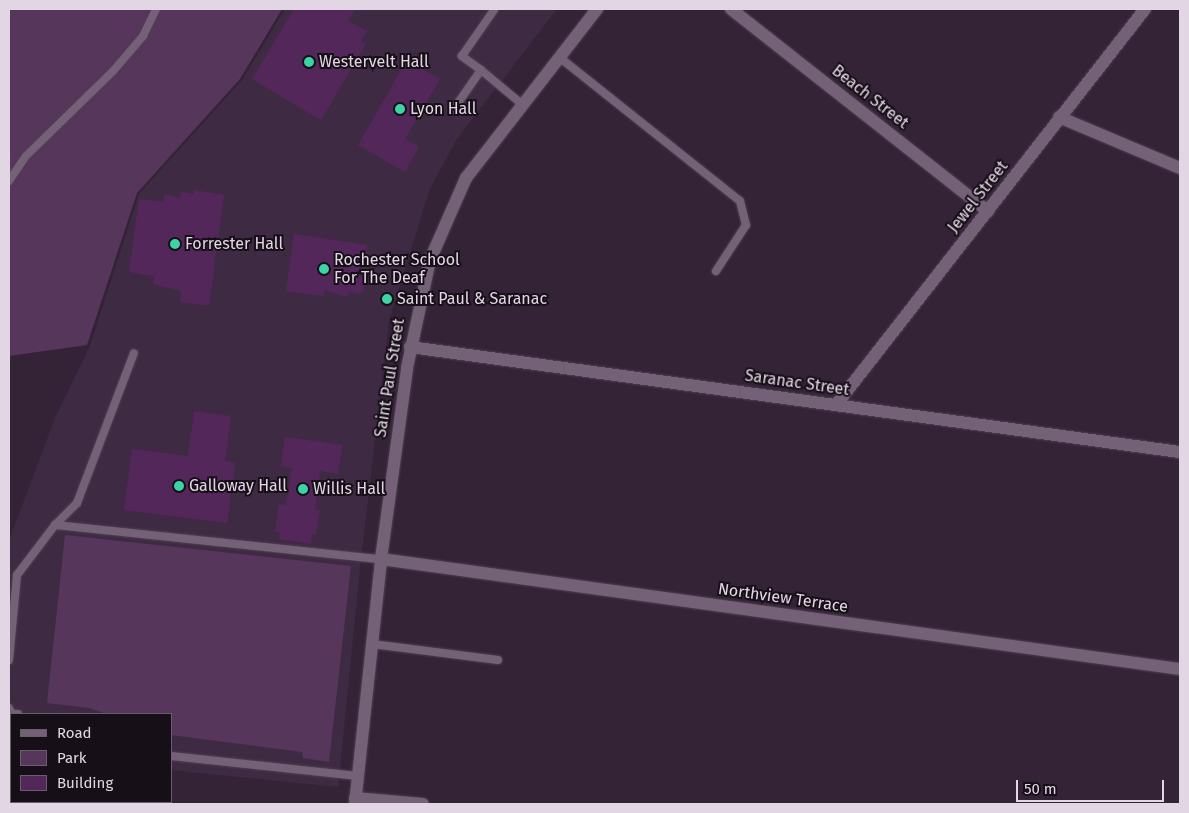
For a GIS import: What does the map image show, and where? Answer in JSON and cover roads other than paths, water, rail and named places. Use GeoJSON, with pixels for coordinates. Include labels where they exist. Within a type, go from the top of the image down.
{"type":"FeatureCollection","features":[{"type":"Feature","properties":{"kind":"street","name":"Saint Paul Street"},"geometry":{"type":"LineString","coordinates":[[355,801],[381,559],[410,347],[430,260],[447,217],[466,178],[597,9]]}},
{"type":"Feature","properties":{"kind":"street","name":"Beach Street"},"geometry":{"type":"LineString","coordinates":[[732,9],[988,211]]}},
{"type":"Feature","properties":{"kind":"street","name":"Jewel Street"},"geometry":{"type":"LineString","coordinates":[[836,405],[1145,9]]}},
{"type":"Feature","properties":{"kind":"street"},"geometry":{"type":"LineString","coordinates":[[1059,118],[1180,168]]}},
{"type":"Feature","properties":{"kind":"street","name":"Saranac Street"},"geometry":{"type":"LineString","coordinates":[[410,347],[1180,452]]}},
{"type":"Feature","properties":{"kind":"street","name":"Northview Terrace"},"geometry":{"type":"LineString","coordinates":[[381,559],[1180,669]]}},
{"type":"Feature","properties":{"kind":"street"},"geometry":{"type":"LineString","coordinates":[[355,801],[423,804]]}},
{"type":"Feature","properties":{"kind":"lane"},"geometry":{"type":"LineString","coordinates":[[9,181],[26,156],[120,63],[144,36],[156,9]]}},
{"type":"Feature","properties":{"kind":"lane"},"geometry":{"type":"LineString","coordinates":[[494,10],[462,56],[523,105]]}},
{"type":"Feature","properties":{"kind":"lane"},"geometry":{"type":"LineString","coordinates":[[559,57],[740,201],[746,225],[716,271]]}},
{"type":"Feature","properties":{"kind":"lane"},"geometry":{"type":"LineString","coordinates":[[453,110],[481,70]]}},
{"type":"Feature","properties":{"kind":"lane"},"geometry":{"type":"LineString","coordinates":[[9,660],[18,575],[55,525],[77,503],[134,354]]}},
{"type":"Feature","properties":{"kind":"lane"},"geometry":{"type":"LineString","coordinates":[[55,525],[381,559]]}},
{"type":"Feature","properties":{"kind":"lane"},"geometry":{"type":"LineString","coordinates":[[372,644],[498,660]]}},
{"type":"Feature","properties":{"kind":"lane"},"geometry":{"type":"LineString","coordinates":[[172,756],[358,776]]}},
{"type":"Feature","properties":{"kind":"place","name":"Westervelt Hall"},"geometry":{"type":"Point","coordinates":[309,62]}},
{"type":"Feature","properties":{"kind":"place","name":"Lyon Hall"},"geometry":{"type":"Point","coordinates":[400,109]}},
{"type":"Feature","properties":{"kind":"place","name":"Forrester Hall"},"geometry":{"type":"Point","coordinates":[175,244]}},
{"type":"Feature","properties":{"kind":"place","name":"Rochester School For The Deaf"},"geometry":{"type":"Point","coordinates":[324,269]}},
{"type":"Feature","properties":{"kind":"place","name":"Saint Paul & Saranac"},"geometry":{"type":"Point","coordinates":[387,299]}},
{"type":"Feature","properties":{"kind":"place","name":"Galloway Hall"},"geometry":{"type":"Point","coordinates":[179,486]}},
{"type":"Feature","properties":{"kind":"place","name":"Willis Hall"},"geometry":{"type":"Point","coordinates":[303,489]}}]}
